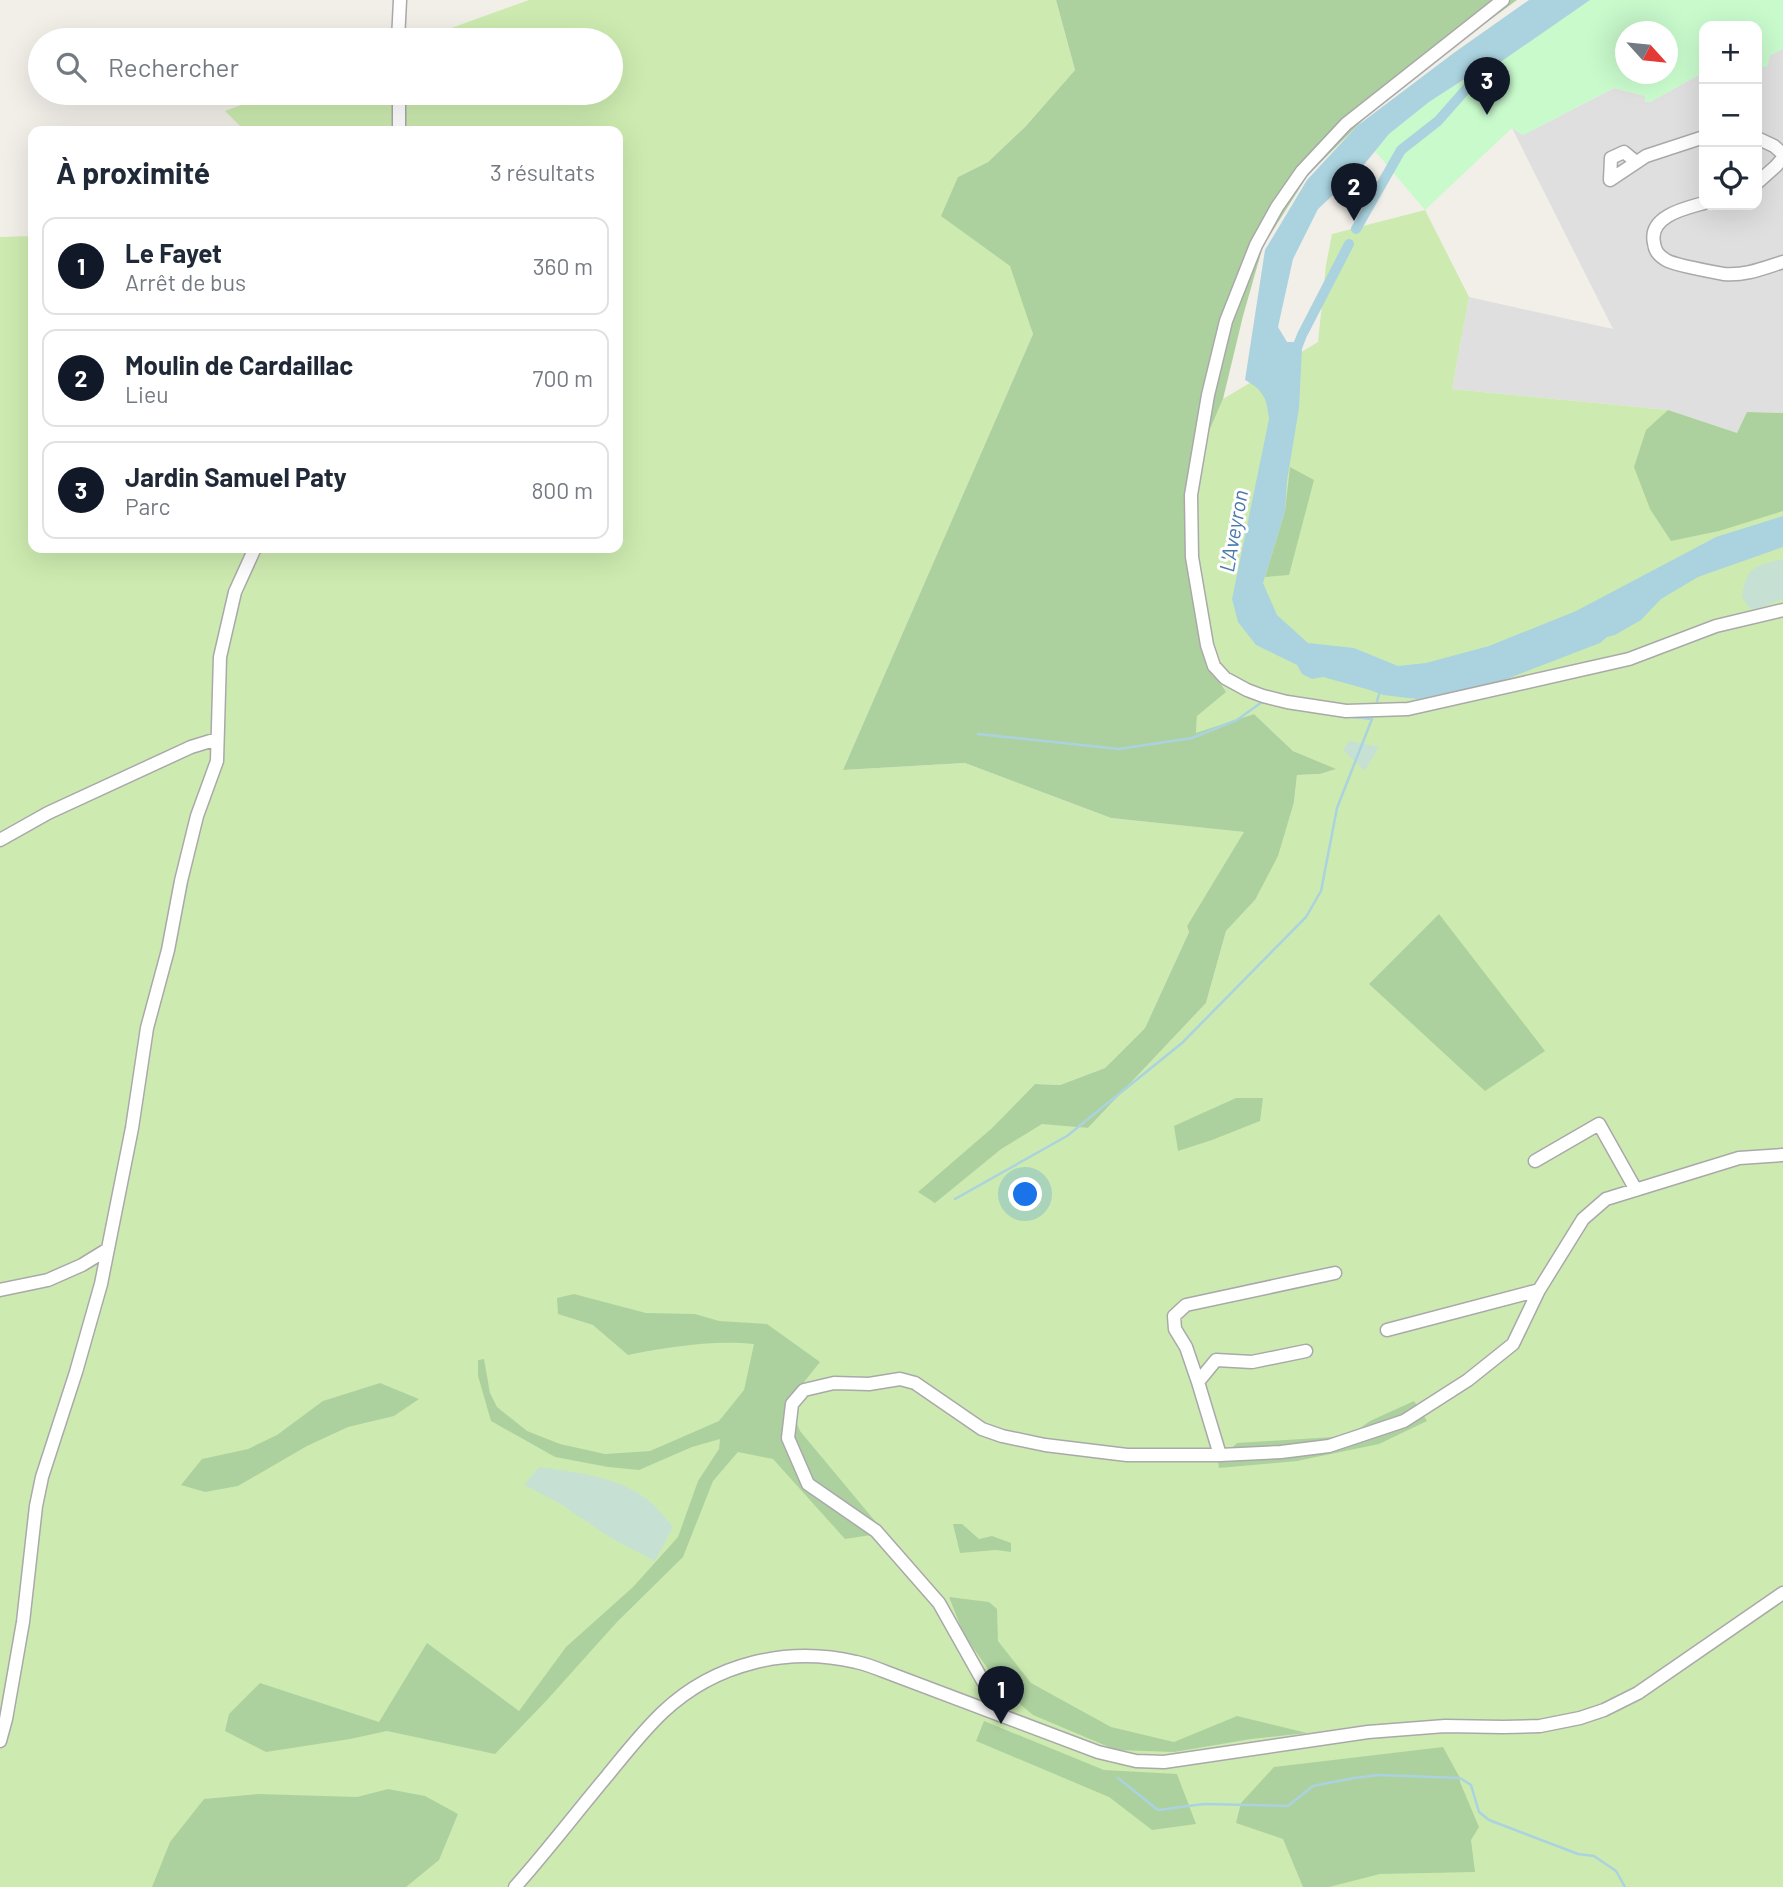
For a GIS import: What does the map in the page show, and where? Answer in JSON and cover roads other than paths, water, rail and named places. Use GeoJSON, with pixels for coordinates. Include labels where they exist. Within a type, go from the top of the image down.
{"type":"FeatureCollection","features":[{"type":"Feature","properties":{"kind":"street"},"geometry":{"type":"LineString","coordinates":[[399,28],[400,0]]}},
{"type":"Feature","properties":{"kind":"street"},"geometry":{"type":"LineString","coordinates":[[1503,0],[1346,124],[1302,170],[1255,245],[1226,321],[1208,395],[1191,495],[1192,557],[1214,666],[1225,678],[1247,690],[1287,702],[1346,710],[1408,709],[1629,659],[1716,626],[1783,610]]}},
{"type":"Feature","properties":{"kind":"street"},"geometry":{"type":"LineString","coordinates":[[399,105],[399,126]]}},
{"type":"Feature","properties":{"kind":"street"},"geometry":{"type":"LineString","coordinates":[[1636,162],[1646,156],[1699,139]]}},
{"type":"Feature","properties":{"kind":"street"},"geometry":{"type":"LineString","coordinates":[[1762,140],[1774,146],[1783,156],[1762,179]]}},
{"type":"Feature","properties":{"kind":"street"},"geometry":{"type":"LineString","coordinates":[[1699,205],[1671,213],[1659,223],[1652,238],[1656,252],[1668,262],[1725,274],[1750,273],[1783,262]]}},
{"type":"Feature","properties":{"kind":"street"},"geometry":{"type":"LineString","coordinates":[[0,1741],[23,1622],[38,1496],[97,1297],[108,1249],[132,1128],[147,1028],[168,950],[197,816],[217,761],[220,657],[235,592],[253,553]]}},
{"type":"Feature","properties":{"kind":"street"},"geometry":{"type":"LineString","coordinates":[[0,840],[48,813],[179,752],[217,739]]}},
{"type":"Feature","properties":{"kind":"street"},"geometry":{"type":"LineString","coordinates":[[1535,1161],[1600,1124],[1636,1190]]}},
{"type":"Feature","properties":{"kind":"street"},"geometry":{"type":"LineString","coordinates":[[1002,1715],[939,1603],[876,1531],[808,1484],[788,1438],[792,1404],[804,1390],[834,1383],[869,1384],[900,1379],[915,1383],[982,1429],[1002,1436],[1045,1445],[1127,1455],[1220,1455],[1329,1446],[1404,1421],[1468,1380],[1513,1344],[1539,1290],[1584,1219],[1606,1199],[1739,1158],[1783,1155]]}},
{"type":"Feature","properties":{"kind":"street"},"geometry":{"type":"LineString","coordinates":[[0,1290],[48,1280],[82,1265],[108,1249]]}},
{"type":"Feature","properties":{"kind":"street"},"geometry":{"type":"LineString","coordinates":[[1220,1455],[1186,1347],[1175,1329],[1174,1316],[1186,1305],[1335,1273]]}},
{"type":"Feature","properties":{"kind":"street"},"geometry":{"type":"LineString","coordinates":[[1387,1331],[1539,1290]]}},
{"type":"Feature","properties":{"kind":"street"},"geometry":{"type":"LineString","coordinates":[[1198,1382],[1216,1360],[1252,1362],[1306,1351]]}},
{"type":"Feature","properties":{"kind":"street"},"geometry":{"type":"LineString","coordinates":[[515,1887],[638,1737],[665,1710],[697,1686],[727,1670],[758,1660],[823,1656],[846,1660],[886,1672],[1098,1752],[1136,1760],[1164,1762],[1368,1732],[1446,1726],[1540,1726],[1592,1714],[1638,1693],[1783,1593]]}},
{"type":"Feature","properties":{"kind":"water"},"geometry":{"type":"Polygon","coordinates":[[[1529,0],[1590,0],[1489,70],[1477,71],[1429,102],[1389,134],[1358,172],[1318,209],[1293,259],[1278,327],[1287,342],[1294,342],[1302,348],[1299,408],[1285,511],[1263,583],[1277,615],[1308,643],[1354,648],[1398,666],[1426,663],[1489,646],[1576,611],[1716,537],[1783,516],[1783,547],[1698,577],[1661,599],[1641,620],[1600,643],[1496,683],[1417,699],[1383,695],[1323,677],[1312,679],[1302,674],[1297,665],[1256,645],[1238,622],[1232,599],[1269,419],[1263,395],[1245,380],[1265,250],[1307,180],[1357,126],[1529,0]]]}},
{"type":"Feature","properties":{"kind":"waterway"},"geometry":{"type":"LineString","coordinates":[[1356,229],[1401,150],[1438,121],[1491,61]]}},
{"type":"Feature","properties":{"kind":"waterway"},"geometry":{"type":"LineString","coordinates":[[1293,358],[1349,244]]}},
{"type":"Feature","properties":{"kind":"waterway"},"geometry":{"type":"LineString","coordinates":[[1377,701],[1380,691]]}},
{"type":"Feature","properties":{"kind":"waterway"},"geometry":{"type":"LineString","coordinates":[[978,734],[1119,749],[1192,738],[1237,720],[1262,702],[1267,703]]}},
{"type":"Feature","properties":{"kind":"waterway"},"geometry":{"type":"LineString","coordinates":[[955,1199],[1067,1136],[1182,1043],[1306,917],[1321,891],[1337,808],[1372,719],[1353,717]]}},
{"type":"Feature","properties":{"kind":"waterway"},"geometry":{"type":"LineString","coordinates":[[1118,1778],[1158,1810],[1204,1804],[1288,1806],[1313,1786],[1378,1775],[1460,1778],[1471,1785],[1479,1812],[1489,1820],[1578,1854],[1594,1856],[1616,1871],[1625,1887]]}},
{"type":"Feature","properties":{"kind":"place","name":"Jardin Samuel Paty"},"geometry":{"type":"Point","coordinates":[1487,115]}},
{"type":"Feature","properties":{"kind":"place","name":"Moulin de Cardaillac"},"geometry":{"type":"Point","coordinates":[1354,221]}},
{"type":"Feature","properties":{"kind":"place","name":"Le Fayet"},"geometry":{"type":"Point","coordinates":[1001,1724]}},
{"type":"Feature","properties":{"kind":"water label","name":"L'Aveyron"},"geometry":{"type":"Point","coordinates":[1234,531]}}]}
